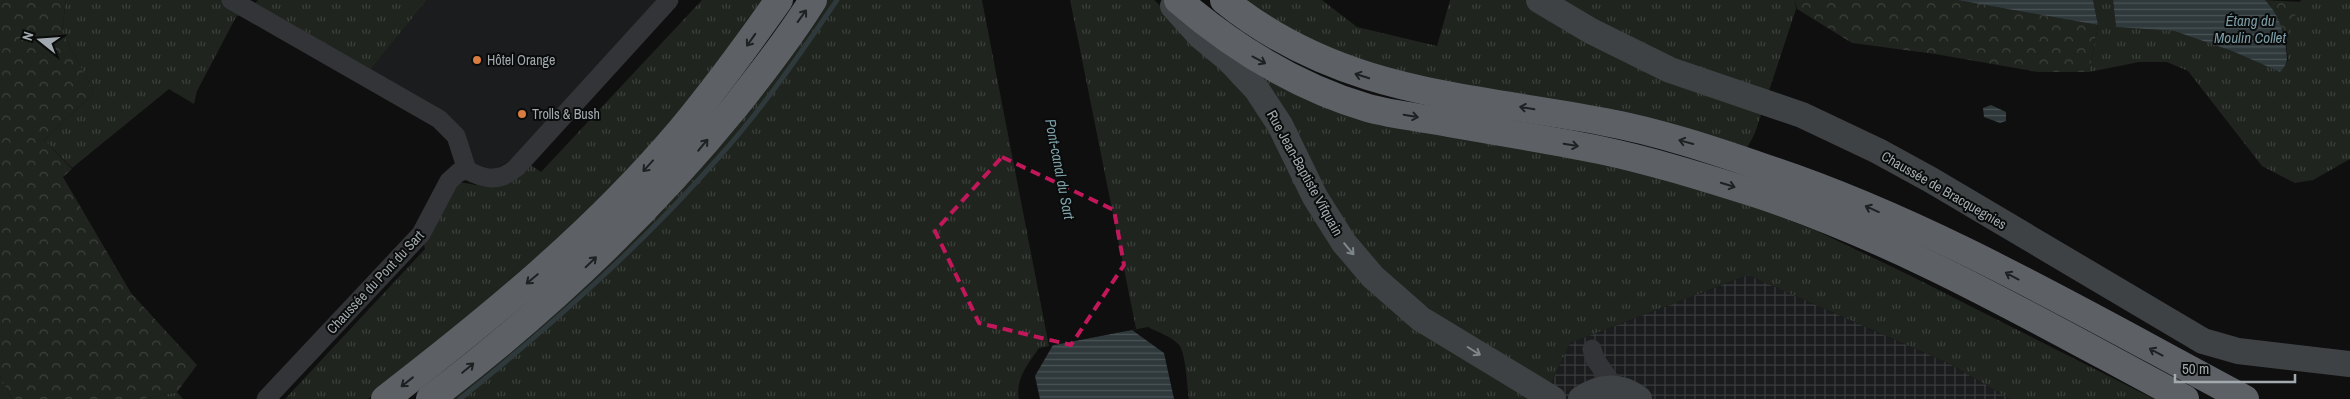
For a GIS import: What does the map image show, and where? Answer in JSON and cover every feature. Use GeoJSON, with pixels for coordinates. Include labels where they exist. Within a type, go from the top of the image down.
{"type":"FeatureCollection","features":[{"type":"Feature","properties":{"kind":"highway"},"geometry":{"type":"LineString","coordinates":[[385,399],[429,365],[560,255],[622,194],[680,130],[734,64],[779,0]]}},
{"type":"Feature","properties":{"kind":"highway"},"geometry":{"type":"LineString","coordinates":[[430,399],[579,274],[634,221],[726,117],[756,80],[813,0]]}},
{"type":"Feature","properties":{"kind":"highway"},"geometry":{"type":"LineString","coordinates":[[1178,0],[1203,22],[1256,58],[1317,89],[1349,102],[1407,116],[1600,150],[1668,166],[1756,194],[1839,226],[1906,255],[2185,399]]}},
{"type":"Feature","properties":{"kind":"highway"},"geometry":{"type":"LineString","coordinates":[[1224,0],[1252,22],[1286,43],[1325,62],[1370,78],[1409,88],[1608,122],[1690,143],[1769,169],[1846,198],[1993,266],[2245,399]]}},
{"type":"Feature","properties":{"kind":"street"},"geometry":{"type":"LineString","coordinates":[[231,0],[438,119],[456,136],[467,170],[478,176],[498,178],[516,168],[669,0]]}},
{"type":"Feature","properties":{"kind":"street","name":"Rue Jean-Baptiste Vifquain"},"geometry":{"type":"LineString","coordinates":[[1168,0],[1200,36],[1229,60],[1257,90],[1280,125],[1314,197],[1344,243],[1373,277],[1421,319],[1553,399]]}},
{"type":"Feature","properties":{"kind":"street","name":"Chaussée de Bracquegnies"},"geometry":{"type":"LineString","coordinates":[[1539,0],[1591,31],[1670,70],[1802,115],[1878,151],[1931,180],[2203,340],[2238,351],[2350,364]]}},
{"type":"Feature","properties":{"kind":"street","name":"Chaussée du Pont du Sart"},"geometry":{"type":"LineString","coordinates":[[266,399],[421,234],[449,181],[459,172],[467,170]]}},
{"type":"Feature","properties":{"kind":"street"},"geometry":{"type":"LineString","coordinates":[[1593,354],[1596,393],[1627,391],[1638,399]]}},
{"type":"Feature","properties":{"kind":"highlighted area"},"geometry":{"type":"Polygon","coordinates":[[[1002,157],[1114,210],[1124,265],[1071,345],[979,323],[935,231],[1002,157]]]}},
{"type":"Feature","properties":{"kind":"shaded area"},"geometry":{"type":"Polygon","coordinates":[[[427,0],[657,0],[515,158],[497,168],[483,169],[473,164],[467,152],[369,71],[427,0]]]}},
{"type":"Feature","properties":{"kind":"shaded area"},"geometry":{"type":"Polygon","coordinates":[[[1748,275],[1950,364],[2010,399],[1541,399],[1549,388],[1570,343],[1748,275]]]}},
{"type":"Feature","properties":{"kind":"green space"},"geometry":{"type":"Polygon","coordinates":[[[0,0],[66,0],[62,31],[94,93],[44,140],[72,169],[63,177],[131,293],[197,365],[177,392],[143,399],[12,399],[0,376],[0,0]]]}},
{"type":"Feature","properties":{"kind":"green space"},"geometry":{"type":"Polygon","coordinates":[[[66,0],[231,0],[249,10],[236,17],[197,91],[194,104],[169,89],[72,168],[44,140],[94,93],[62,31],[66,0]]]}},
{"type":"Feature","properties":{"kind":"green space"},"geometry":{"type":"Polygon","coordinates":[[[258,0],[427,0],[366,75],[249,10],[258,0]]]}},
{"type":"Feature","properties":{"kind":"green space"},"geometry":{"type":"Polygon","coordinates":[[[702,0],[767,0],[657,140],[555,244],[430,351],[368,399],[285,399],[425,249],[423,239],[459,182],[491,187],[497,186],[510,179],[528,163],[541,172],[702,0]]]}},
{"type":"Feature","properties":{"kind":"green space"},"geometry":{"type":"Polygon","coordinates":[[[825,0],[1154,0],[1242,82],[1330,233],[1541,399],[1189,399],[1185,362],[1179,345],[1165,335],[1148,327],[1039,348],[1021,378],[1018,392],[1019,399],[446,399],[825,0]]]}},
{"type":"Feature","properties":{"kind":"green space"},"geometry":{"type":"Polygon","coordinates":[[[1241,0],[1322,0],[1357,27],[1437,46],[1450,0],[1795,0],[1796,9],[1755,133],[1746,150],[1416,78],[1331,54],[1241,0]]]}},
{"type":"Feature","properties":{"kind":"green space"},"geometry":{"type":"Polygon","coordinates":[[[1795,0],[1957,0],[2098,25],[2089,72],[2038,72],[1935,54],[1852,43],[1797,9],[1795,0]]]}},
{"type":"Feature","properties":{"kind":"green space"},"geometry":{"type":"Polygon","coordinates":[[[2093,0],[2113,0],[2116,27],[2174,31],[2232,51],[2280,72],[2288,60],[2285,35],[2301,0],[2350,0],[2350,159],[2313,180],[2295,183],[2262,166],[2188,71],[2167,62],[2139,62],[2089,72],[2098,25],[2093,0]]]}},
{"type":"Feature","properties":{"kind":"green space"},"geometry":{"type":"Polygon","coordinates":[[[2265,0],[2302,2],[2285,35],[2270,5],[2265,0]]]}},
{"type":"Feature","properties":{"kind":"green space"},"geometry":{"type":"Polygon","coordinates":[[[1249,64],[1730,198],[1817,231],[1903,272],[2154,399],[2010,399],[1950,364],[1748,275],[1570,343],[1549,388],[1503,362],[1373,268],[1249,64]]]}},
{"type":"Feature","properties":{"kind":"green space"},"geometry":{"type":"Polygon","coordinates":[[[0,376],[12,399],[0,399],[0,376]]]}},
{"type":"Feature","properties":{"kind":"green space"},"geometry":{"type":"Polygon","coordinates":[[[177,392],[183,399],[143,399],[177,392]]]}},
{"type":"Feature","properties":{"kind":"water"},"geometry":{"type":"Polygon","coordinates":[[[1957,0],[2093,0],[2098,25],[1957,0]]]}},
{"type":"Feature","properties":{"kind":"water","name":"Étang du Moulin Collet"},"geometry":{"type":"Polygon","coordinates":[[[2113,0],[2265,0],[2275,13],[2281,27],[2287,59],[2284,68],[2280,72],[2232,51],[2174,31],[2116,27],[2113,0]]]}},
{"type":"Feature","properties":{"kind":"water"},"geometry":{"type":"Polygon","coordinates":[[[1991,105],[2006,112],[2006,121],[2000,123],[1984,117],[1983,108],[1991,105]]]}},
{"type":"Feature","properties":{"kind":"water"},"geometry":{"type":"Polygon","coordinates":[[[1132,330],[1164,353],[1174,399],[1040,399],[1035,376],[1053,345],[1132,330]]]}},
{"type":"Feature","properties":{"kind":"pier","name":"Pont-canal du Sart"},"geometry":{"type":"Polygon","coordinates":[[[982,0],[1070,0],[1136,329],[1049,346],[982,0]]]}},
{"type":"Feature","properties":{"kind":"waterway"},"geometry":{"type":"LineString","coordinates":[[460,399],[562,313],[659,222],[735,138],[766,100],[837,0]]}},
{"type":"Feature","properties":{"kind":"place","name":"Hôtel Orange"},"geometry":{"type":"Point","coordinates":[477,60]}},
{"type":"Feature","properties":{"kind":"place","name":"Trolls & Bush"},"geometry":{"type":"Point","coordinates":[522,114]}}]}
